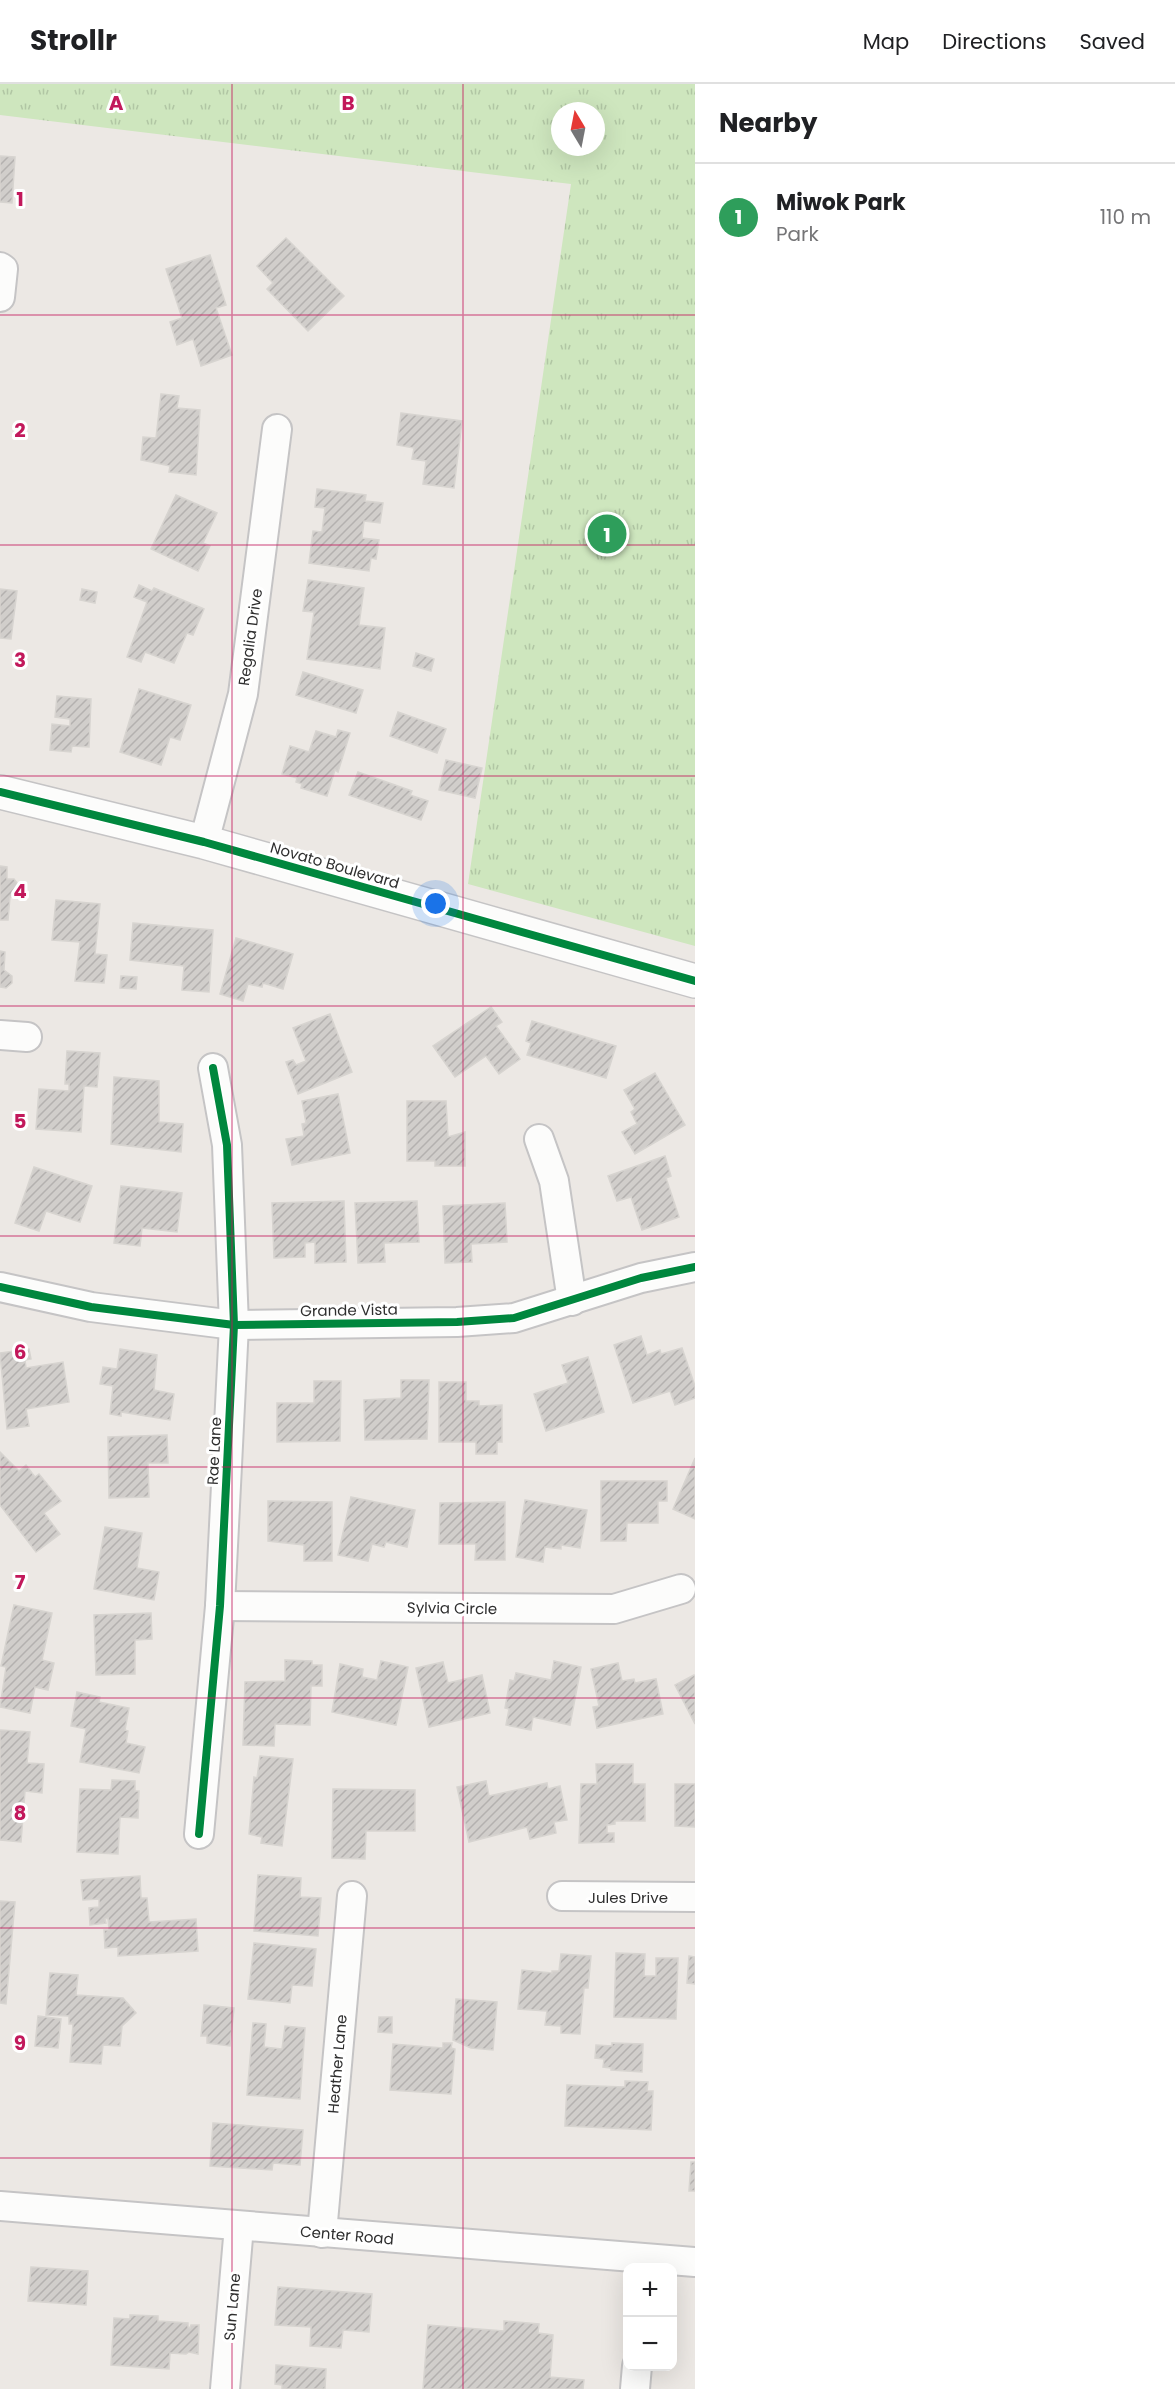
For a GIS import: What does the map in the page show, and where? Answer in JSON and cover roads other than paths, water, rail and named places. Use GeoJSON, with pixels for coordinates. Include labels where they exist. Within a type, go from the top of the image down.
{"type":"FeatureCollection","features":[{"type":"Feature","properties":{"kind":"main road","name":"Novato Boulevard"},"geometry":{"type":"LineString","coordinates":[[0,792],[204,842],[695,981]]}},
{"type":"Feature","properties":{"kind":"street"},"geometry":{"type":"LineString","coordinates":[[0,267],[3,269],[0,297]]}},
{"type":"Feature","properties":{"kind":"street","name":"Regalia Drive"},"geometry":{"type":"LineString","coordinates":[[204,842],[243,694],[277,429]]}},
{"type":"Feature","properties":{"kind":"street","name":"Rae Lane"},"geometry":{"type":"LineString","coordinates":[[199,1834],[220,1606],[234,1325],[227,1144],[213,1068]]}},
{"type":"Feature","properties":{"kind":"street"},"geometry":{"type":"LineString","coordinates":[[539,1139],[554,1181],[572,1301]]}},
{"type":"Feature","properties":{"kind":"street","name":"Grande Vista"},"geometry":{"type":"LineString","coordinates":[[0,1287],[91,1307],[234,1325],[457,1322],[514,1318],[641,1278],[695,1267]]}},
{"type":"Feature","properties":{"kind":"street","name":"Sylvia Circle"},"geometry":{"type":"LineString","coordinates":[[220,1606],[614,1610],[681,1589]]}},
{"type":"Feature","properties":{"kind":"street","name":"Heather Lane"},"geometry":{"type":"LineString","coordinates":[[322,2232],[352,1896]]}},
{"type":"Feature","properties":{"kind":"street","name":"Jules Drive"},"geometry":{"type":"LineString","coordinates":[[562,1896],[695,1897]]}},
{"type":"Feature","properties":{"kind":"street","name":"Center Road"},"geometry":{"type":"LineString","coordinates":[[0,2206],[322,2232],[645,2263],[695,2262]]}},
{"type":"Feature","properties":{"kind":"street","name":"Sun Lane"},"geometry":{"type":"LineString","coordinates":[[225,2389],[239,2226]]}},
{"type":"Feature","properties":{"kind":"street"},"geometry":{"type":"LineString","coordinates":[[635,2389],[637,2371]]}},
{"type":"Feature","properties":{"kind":"place","name":"Miwok Park"},"geometry":{"type":"Point","coordinates":[607,534]}}]}
